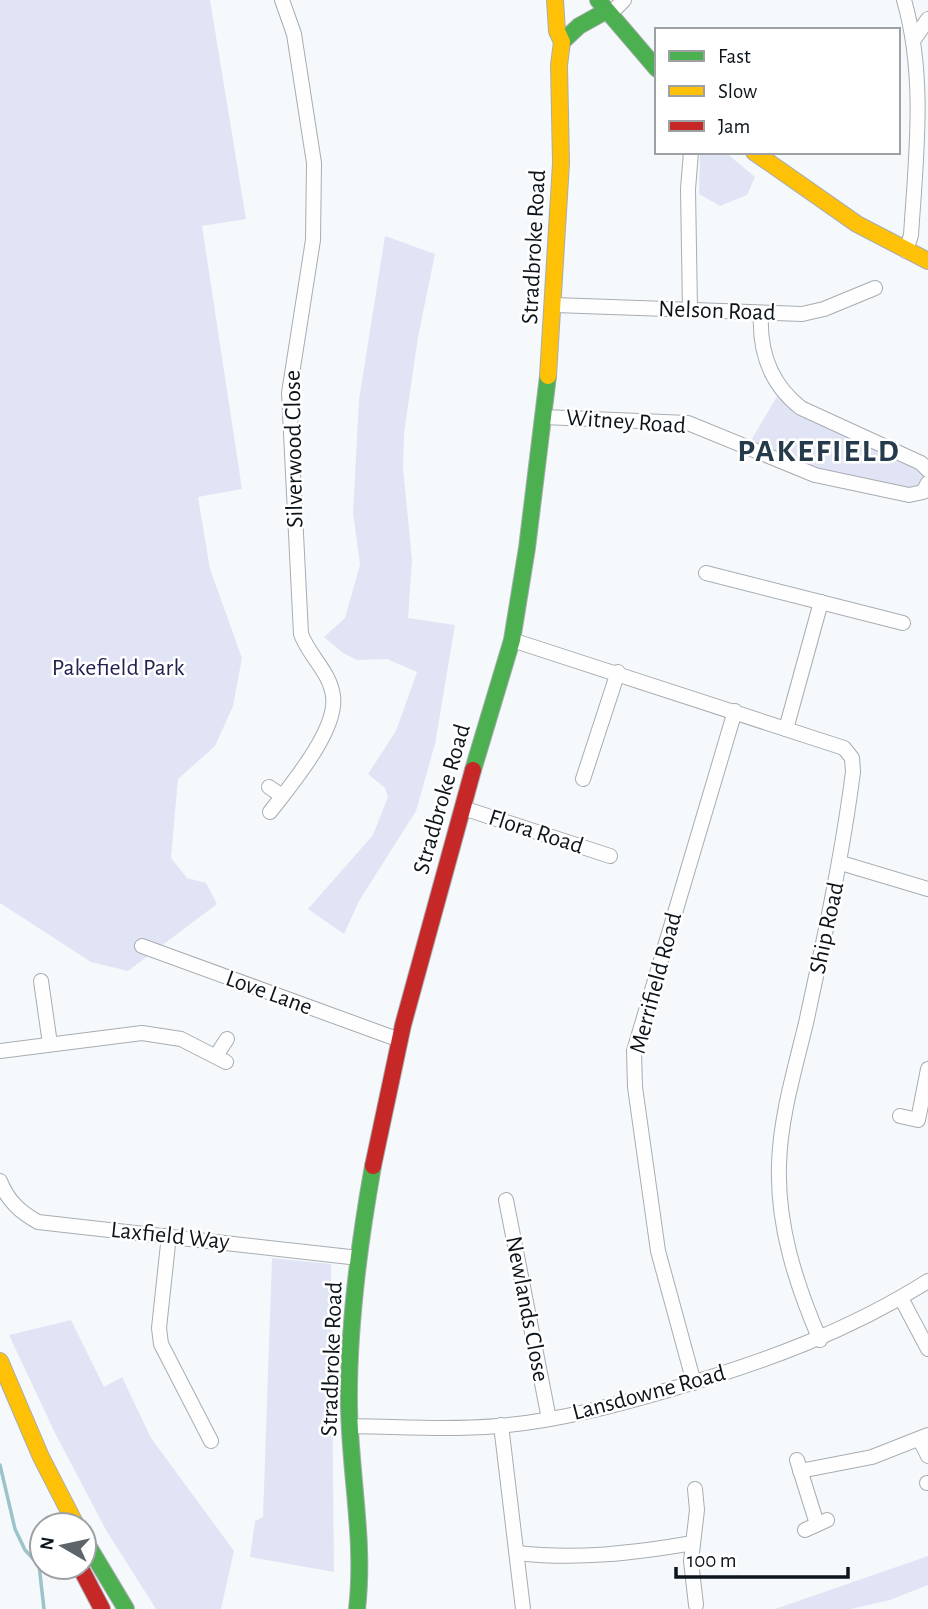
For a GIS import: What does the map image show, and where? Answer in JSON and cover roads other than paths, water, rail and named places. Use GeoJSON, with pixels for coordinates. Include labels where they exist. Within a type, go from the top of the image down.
{"type":"FeatureCollection","features":[{"type":"Feature","properties":{"kind":"main road","name":"Stradbroke Road"},"geometry":{"type":"LineString","coordinates":[[357,1609],[356,1506],[350,1426],[352,1340],[359,1258],[397,1039],[512,640],[522,590],[555,305],[561,215],[559,65],[562,42],[557,31],[555,0]]}},
{"type":"Feature","properties":{"kind":"main road"},"geometry":{"type":"LineString","coordinates":[[562,42],[604,9],[655,67]]}},
{"type":"Feature","properties":{"kind":"main road"},"geometry":{"type":"LineString","coordinates":[[757,154],[857,224],[928,261]]}},
{"type":"Feature","properties":{"kind":"main road"},"geometry":{"type":"LineString","coordinates":[[0,1361],[41,1457],[69,1511]]}},
{"type":"Feature","properties":{"kind":"main road"},"geometry":{"type":"LineString","coordinates":[[0,1384],[53,1511]]}},
{"type":"Feature","properties":{"kind":"main road"},"geometry":{"type":"LineString","coordinates":[[98,1562],[126,1609]]}},
{"type":"Feature","properties":{"kind":"main road"},"geometry":{"type":"LineString","coordinates":[[88,1581],[103,1609]]}},
{"type":"Feature","properties":{"kind":"street","name":"Silverwood Close"},"geometry":{"type":"LineString","coordinates":[[270,812],[326,732],[332,713],[333,695],[325,673],[308,653],[301,634],[289,393],[313,240],[314,163],[294,34],[282,0]]}},
{"type":"Feature","properties":{"kind":"street"},"geometry":{"type":"LineString","coordinates":[[604,9],[624,0]]}},
{"type":"Feature","properties":{"kind":"street"},"geometry":{"type":"LineString","coordinates":[[904,0],[915,38],[918,129],[911,235],[906,251]]}},
{"type":"Feature","properties":{"kind":"street"},"geometry":{"type":"LineString","coordinates":[[915,38],[928,19]]}},
{"type":"Feature","properties":{"kind":"street"},"geometry":{"type":"LineString","coordinates":[[690,310],[691,154]]}},
{"type":"Feature","properties":{"kind":"street","name":"Nelson Road"},"geometry":{"type":"LineString","coordinates":[[555,305],[802,314],[824,309],[875,288]]}},
{"type":"Feature","properties":{"kind":"street"},"geometry":{"type":"LineString","coordinates":[[761,314],[760,335],[764,357],[789,398],[801,408],[921,463],[928,470]]}},
{"type":"Feature","properties":{"kind":"street","name":"Witney Road"},"geometry":{"type":"LineString","coordinates":[[543,417],[688,423],[815,475],[909,495],[923,492],[928,483]]}},
{"type":"Feature","properties":{"kind":"street"},"geometry":{"type":"LineString","coordinates":[[706,573],[902,622]]}},
{"type":"Feature","properties":{"kind":"street"},"geometry":{"type":"LineString","coordinates":[[786,729],[821,603]]}},
{"type":"Feature","properties":{"kind":"street","name":"Ship Road"},"geometry":{"type":"LineString","coordinates":[[512,640],[618,672],[844,748],[852,758],[853,772],[841,863],[784,1120],[779,1164],[789,1255],[800,1295],[820,1340]]}},
{"type":"Feature","properties":{"kind":"street"},"geometry":{"type":"LineString","coordinates":[[583,779],[618,672]]}},
{"type":"Feature","properties":{"kind":"street","name":"Merrifield Road"},"geometry":{"type":"LineString","coordinates":[[694,1383],[657,1251],[635,1087],[634,1051],[735,711]]}},
{"type":"Feature","properties":{"kind":"street"},"geometry":{"type":"LineString","coordinates":[[269,787],[282,796]]}},
{"type":"Feature","properties":{"kind":"street","name":"Flora Road"},"geometry":{"type":"LineString","coordinates":[[463,808],[610,856]]}},
{"type":"Feature","properties":{"kind":"street"},"geometry":{"type":"LineString","coordinates":[[841,863],[928,889]]}},
{"type":"Feature","properties":{"kind":"street","name":"Love Lane"},"geometry":{"type":"LineString","coordinates":[[142,946],[397,1039]]}},
{"type":"Feature","properties":{"kind":"street"},"geometry":{"type":"LineString","coordinates":[[41,981],[50,1044]]}},
{"type":"Feature","properties":{"kind":"street"},"geometry":{"type":"LineString","coordinates":[[0,1051],[142,1033],[181,1039],[221,1059],[227,1039]]}},
{"type":"Feature","properties":{"kind":"street"},"geometry":{"type":"LineString","coordinates":[[900,1116],[923,1121],[928,1069]]}},
{"type":"Feature","properties":{"kind":"street","name":"Laxfield Way"},"geometry":{"type":"LineString","coordinates":[[0,1181],[22,1213],[38,1222],[359,1258]]}},
{"type":"Feature","properties":{"kind":"street","name":"Newlands Close"},"geometry":{"type":"LineString","coordinates":[[506,1200],[548,1419]]}},
{"type":"Feature","properties":{"kind":"street"},"geometry":{"type":"LineString","coordinates":[[169,1235],[159,1328],[161,1344],[211,1441]]}},
{"type":"Feature","properties":{"kind":"street","name":"Lansdowne Road"},"geometry":{"type":"LineString","coordinates":[[350,1426],[450,1428],[501,1425],[611,1407],[694,1383],[820,1340],[928,1281]]}},
{"type":"Feature","properties":{"kind":"street"},"geometry":{"type":"LineString","coordinates":[[901,1298],[928,1349]]}},
{"type":"Feature","properties":{"kind":"street"},"geometry":{"type":"LineString","coordinates":[[501,1425],[523,1609]]}},
{"type":"Feature","properties":{"kind":"street"},"geometry":{"type":"LineString","coordinates":[[816,1525],[798,1465],[872,1457],[924,1437],[928,1456]]}},
{"type":"Feature","properties":{"kind":"street"},"geometry":{"type":"LineString","coordinates":[[691,1495],[691,1562],[699,1601]]}},
{"type":"Feature","properties":{"kind":"street"},"geometry":{"type":"LineString","coordinates":[[517,1553],[566,1557],[629,1553],[693,1543]]}},
{"type":"Feature","properties":{"kind":"waterway"},"geometry":{"type":"LineString","coordinates":[[0,1465],[15,1529],[25,1550],[39,1565],[44,1609]]}},
{"type":"Feature","properties":{"kind":"district","name":"PAKEFIELD"},"geometry":{"type":"Point","coordinates":[819,451]}},
{"type":"Feature","properties":{"kind":"park label","name":"Pakefield Park"},"geometry":{"type":"Point","coordinates":[118,668]}}]}
